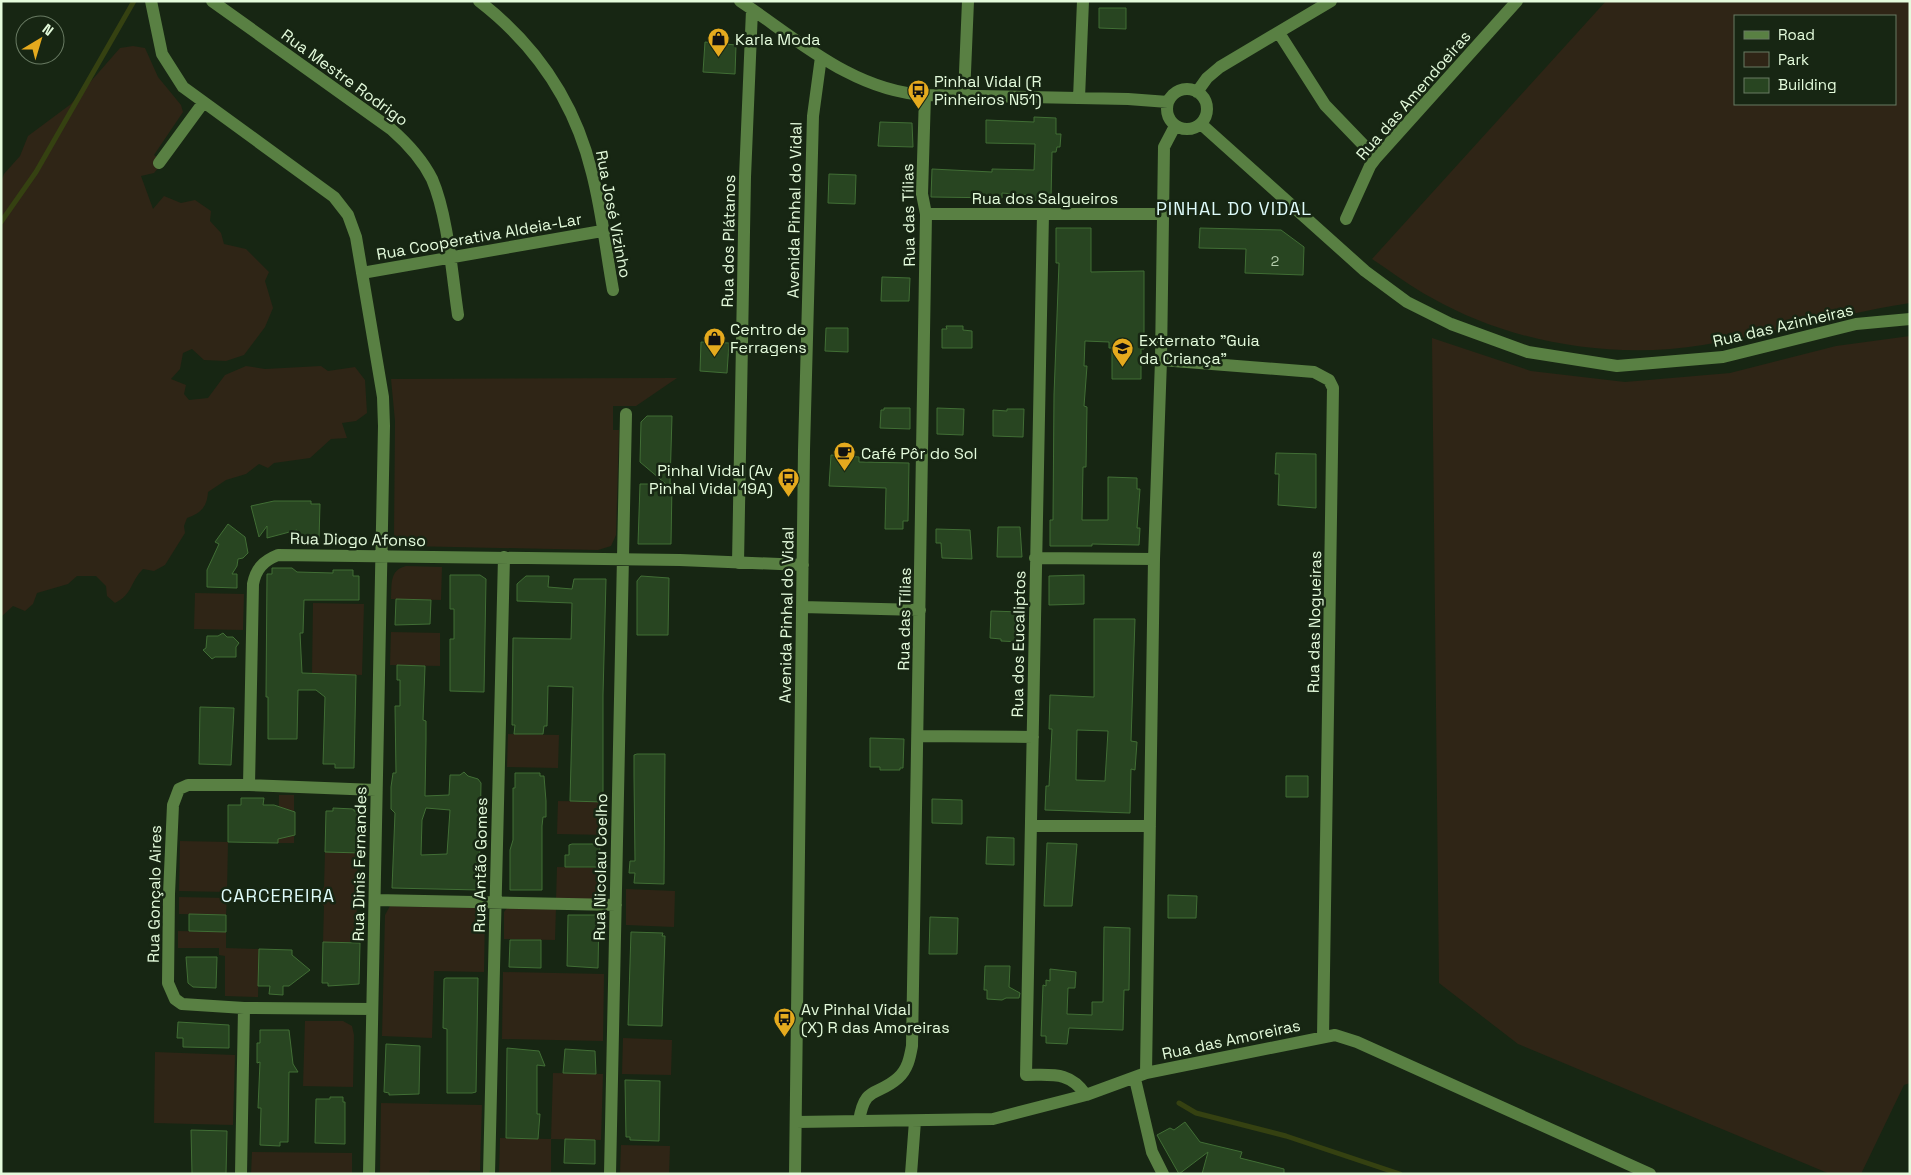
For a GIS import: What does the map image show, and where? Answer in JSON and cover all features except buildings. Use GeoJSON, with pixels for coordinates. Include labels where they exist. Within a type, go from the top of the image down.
{"type":"FeatureCollection","features":[{"type":"Feature","properties":{"kind":"street","name":"Rua Dinis Fernandes"},"geometry":{"type":"LineString","coordinates":[[151,1],[158,41],[168,66],[183,87],[325,190],[342,205],[353,225],[362,273],[383,397],[382,556],[369,1174]]}},
{"type":"Feature","properties":{"kind":"street","name":"Rua Mestre Rodrigo"},"geometry":{"type":"LineString","coordinates":[[212,1],[391,129],[408,145],[432,180],[441,211],[458,315]]}},
{"type":"Feature","properties":{"kind":"street","name":"Rua José Vizinho"},"geometry":{"type":"LineString","coordinates":[[479,1],[498,16],[529,47],[568,106],[592,174],[613,290]]}},
{"type":"Feature","properties":{"kind":"street"},"geometry":{"type":"LineString","coordinates":[[740,1],[821,57],[868,83],[892,91],[925,95],[1168,102]]}},
{"type":"Feature","properties":{"kind":"street"},"geometry":{"type":"LineString","coordinates":[[964,96],[968,1]]}},
{"type":"Feature","properties":{"kind":"street"},"geometry":{"type":"LineString","coordinates":[[1079,98],[1083,1]]}},
{"type":"Feature","properties":{"kind":"street"},"geometry":{"type":"LineString","coordinates":[[1197,92],[1207,78],[1220,67],[1331,1]]}},
{"type":"Feature","properties":{"kind":"street","name":"Rua das Amendoeiras"},"geometry":{"type":"LineString","coordinates":[[1346,220],[1370,166],[1376,158],[1518,1]]}},
{"type":"Feature","properties":{"kind":"street","name":"Rua dos Plátanos"},"geometry":{"type":"LineString","coordinates":[[738,563],[745,177],[752,10]]}},
{"type":"Feature","properties":{"kind":"street"},"geometry":{"type":"LineString","coordinates":[[1279,33],[1326,105],[1376,158]]}},
{"type":"Feature","properties":{"kind":"street","name":"Avenida Pinhal do Vidal"},"geometry":{"type":"LineString","coordinates":[[795,1174],[802,607],[813,116],[821,57]]}},
{"type":"Feature","properties":{"kind":"street"},"geometry":{"type":"LineString","coordinates":[[1180,90],[1197,92],[1206,103],[1207,110],[1201,124],[1189,130],[1175,126],[1168,116],[1168,102],[1180,90]]}},
{"type":"Feature","properties":{"kind":"street","name":"Rua das Tílias"},"geometry":{"type":"LineString","coordinates":[[859,1121],[864,1100],[877,1089],[900,1077],[910,1058],[912,1046],[926,214],[922,194],[925,95]]}},
{"type":"Feature","properties":{"kind":"street"},"geometry":{"type":"LineString","coordinates":[[159,163],[203,103]]}},
{"type":"Feature","properties":{"kind":"street","name":"Rua das Azinheiras"},"geometry":{"type":"LineString","coordinates":[[1201,124],[1366,270],[1407,302],[1451,324],[1528,352],[1617,366],[1704,359],[1723,357],[1856,324],[1910,319]]}},
{"type":"Feature","properties":{"kind":"street"},"geometry":{"type":"LineString","coordinates":[[1163,1174],[1152,1152],[1141,1076],[1150,826],[1154,559],[1161,360],[1164,147],[1175,126]]}},
{"type":"Feature","properties":{"kind":"street","name":"Rua dos Salgueiros"},"geometry":{"type":"LineString","coordinates":[[926,214],[1163,214]]}},
{"type":"Feature","properties":{"kind":"street","name":"Rua dos Eucaliptos"},"geometry":{"type":"LineString","coordinates":[[1043,214],[1026,1075],[1065,1077],[1075,1081],[1086,1095]]}},
{"type":"Feature","properties":{"kind":"street","name":"Rua Cooperativa Aldeia-Lar"},"geometry":{"type":"LineString","coordinates":[[362,273],[449,256],[602,231]]}},
{"type":"Feature","properties":{"kind":"street","name":"Rua das Nogueiras"},"geometry":{"type":"LineString","coordinates":[[1161,360],[1314,372],[1329,380],[1333,388],[1323,1037]]}},
{"type":"Feature","properties":{"kind":"street","name":"Rua Nicolau Coelho"},"geometry":{"type":"LineString","coordinates":[[610,1174],[626,414]]}},
{"type":"Feature","properties":{"kind":"street","name":"Rua Diogo Afonso"},"geometry":{"type":"LineString","coordinates":[[249,785],[253,584],[255,574],[260,565],[278,555],[680,560],[803,565]]}},
{"type":"Feature","properties":{"kind":"street","name":"Rua Antão Gomes"},"geometry":{"type":"LineString","coordinates":[[489,1174],[504,557]]}},
{"type":"Feature","properties":{"kind":"street"},"geometry":{"type":"LineString","coordinates":[[1035,558],[1154,559]]}},
{"type":"Feature","properties":{"kind":"street"},"geometry":{"type":"LineString","coordinates":[[802,607],[920,610]]}},
{"type":"Feature","properties":{"kind":"street"},"geometry":{"type":"LineString","coordinates":[[918,736],[1033,737]]}},
{"type":"Feature","properties":{"kind":"street","name":"Rua Gonçalo Aires"},"geometry":{"type":"LineString","coordinates":[[372,1009],[191,1006],[174,999],[168,983],[169,894],[172,805],[179,790],[195,784],[376,790]]}},
{"type":"Feature","properties":{"kind":"street"},"geometry":{"type":"LineString","coordinates":[[1032,826],[1150,826]]}},
{"type":"Feature","properties":{"kind":"street"},"geometry":{"type":"LineString","coordinates":[[375,900],[616,905]]}},
{"type":"Feature","properties":{"kind":"street"},"geometry":{"type":"LineString","coordinates":[[241,1174],[244,1008]]}},
{"type":"Feature","properties":{"kind":"street","name":"Rua das Amoreiras"},"geometry":{"type":"LineString","coordinates":[[796,1122],[993,1119],[1086,1095],[1141,1076],[1335,1035],[1357,1042],[1650,1174]]}},
{"type":"Feature","properties":{"kind":"street"},"geometry":{"type":"LineString","coordinates":[[911,1174],[915,1121]]}},
{"type":"Feature","properties":{"kind":"green space"},"geometry":{"type":"Polygon","coordinates":[[[1606,1],[1910,1],[1910,303],[1703,345],[1669,349],[1599,349],[1529,337],[1495,326],[1463,314],[1409,284],[1372,259],[1606,1]]]}},
{"type":"Feature","properties":{"kind":"green space"},"geometry":{"type":"Polygon","coordinates":[[[133,46],[145,48],[158,77],[181,105],[183,112],[154,155],[163,162],[154,173],[141,176],[153,209],[164,196],[181,203],[195,200],[211,211],[210,221],[221,233],[224,244],[246,249],[269,272],[265,281],[273,308],[265,327],[244,355],[226,361],[204,360],[192,349],[183,353],[180,369],[171,379],[186,385],[184,394],[189,400],[208,398],[225,375],[246,366],[265,369],[321,366],[328,371],[355,367],[365,380],[367,413],[356,421],[342,423],[347,438],[331,439],[310,458],[274,463],[268,468],[259,464],[246,474],[226,480],[208,492],[205,506],[196,514],[187,518],[184,526],[185,533],[165,565],[154,571],[143,569],[125,596],[115,603],[107,596],[106,586],[96,576],[77,576],[68,584],[37,593],[33,604],[25,611],[13,606],[1,617],[1,182],[4,174],[20,156],[28,136],[71,104],[120,48],[133,46]]]}},
{"type":"Feature","properties":{"kind":"green space"},"geometry":{"type":"Polygon","coordinates":[[[1910,336],[1910,1083],[1904,1085],[1861,1174],[1830,1174],[1518,1044],[1439,983],[1432,338],[1531,371],[1625,382],[1730,373],[1836,346],[1910,336]]]}},
{"type":"Feature","properties":{"kind":"green space"},"geometry":{"type":"Polygon","coordinates":[[[677,378],[636,406],[613,406],[613,430],[619,430],[616,535],[611,546],[598,550],[408,546],[408,543],[401,541],[394,535],[395,421],[391,379],[677,378]]]}},
{"type":"Feature","properties":{"kind":"green space"},"geometry":{"type":"Polygon","coordinates":[[[406,566],[442,567],[441,600],[391,599],[392,579],[397,571],[406,566]]]}},
{"type":"Feature","properties":{"kind":"green space"},"geometry":{"type":"Polygon","coordinates":[[[195,593],[244,594],[243,630],[194,629],[195,593]]]}},
{"type":"Feature","properties":{"kind":"green space"},"geometry":{"type":"Polygon","coordinates":[[[313,603],[364,604],[362,675],[312,674],[313,603]]]}},
{"type":"Feature","properties":{"kind":"green space"},"geometry":{"type":"Polygon","coordinates":[[[391,632],[440,633],[440,666],[390,665],[391,632]]]}},
{"type":"Feature","properties":{"kind":"green space"},"geometry":{"type":"Polygon","coordinates":[[[508,734],[559,735],[558,768],[507,767],[508,734]]]}},
{"type":"Feature","properties":{"kind":"green space"},"geometry":{"type":"Polygon","coordinates":[[[279,795],[294,795],[294,843],[278,843],[279,795]]]}},
{"type":"Feature","properties":{"kind":"green space"},"geometry":{"type":"Polygon","coordinates":[[[558,801],[608,802],[607,835],[557,834],[558,801]]]}},
{"type":"Feature","properties":{"kind":"green space"},"geometry":{"type":"Polygon","coordinates":[[[180,841],[228,842],[227,892],[179,891],[180,841]]]}},
{"type":"Feature","properties":{"kind":"green space"},"geometry":{"type":"Polygon","coordinates":[[[325,852],[358,853],[356,942],[323,942],[324,906],[319,902],[318,895],[324,887],[325,852]]]}},
{"type":"Feature","properties":{"kind":"green space"},"geometry":{"type":"Polygon","coordinates":[[[557,867],[607,868],[606,901],[556,901],[557,867]]]}},
{"type":"Feature","properties":{"kind":"green space"},"geometry":{"type":"Polygon","coordinates":[[[626,889],[675,891],[674,927],[626,925],[626,889]]]}},
{"type":"Feature","properties":{"kind":"green space"},"geometry":{"type":"Polygon","coordinates":[[[179,897],[227,898],[226,915],[179,914],[179,897]]]}},
{"type":"Feature","properties":{"kind":"green space"},"geometry":{"type":"Polygon","coordinates":[[[390,906],[483,908],[485,912],[484,972],[434,971],[432,1038],[382,1036],[385,915],[390,906]]]}},
{"type":"Feature","properties":{"kind":"green space"},"geometry":{"type":"Polygon","coordinates":[[[556,907],[555,940],[504,939],[504,912],[507,908],[556,907]]]}},
{"type":"Feature","properties":{"kind":"green space"},"geometry":{"type":"Polygon","coordinates":[[[178,931],[226,932],[226,948],[259,949],[258,997],[225,996],[225,956],[219,955],[219,948],[178,948],[178,931]]]}},
{"type":"Feature","properties":{"kind":"green space"},"geometry":{"type":"Polygon","coordinates":[[[503,972],[604,974],[603,1041],[502,1039],[503,972]]]}},
{"type":"Feature","properties":{"kind":"green space"},"geometry":{"type":"Polygon","coordinates":[[[305,1021],[343,1021],[352,1026],[354,1035],[353,1087],[303,1086],[305,1021]]]}},
{"type":"Feature","properties":{"kind":"green space"},"geometry":{"type":"Polygon","coordinates":[[[623,1038],[672,1040],[671,1075],[622,1074],[623,1038]]]}},
{"type":"Feature","properties":{"kind":"green space"},"geometry":{"type":"Polygon","coordinates":[[[155,1052],[235,1055],[233,1125],[154,1123],[155,1052]]]}},
{"type":"Feature","properties":{"kind":"green space"},"geometry":{"type":"Polygon","coordinates":[[[553,1073],[603,1074],[601,1140],[551,1139],[553,1073]]]}},
{"type":"Feature","properties":{"kind":"green space"},"geometry":{"type":"Polygon","coordinates":[[[381,1103],[482,1105],[480,1171],[430,1170],[429,1174],[380,1174],[381,1103]]]}},
{"type":"Feature","properties":{"kind":"green space"},"geometry":{"type":"Polygon","coordinates":[[[500,1138],[551,1139],[551,1172],[499,1172],[500,1138]]]}},
{"type":"Feature","properties":{"kind":"green space"},"geometry":{"type":"Polygon","coordinates":[[[621,1145],[670,1146],[669,1174],[620,1174],[621,1145]]]}},
{"type":"Feature","properties":{"kind":"green space"},"geometry":{"type":"Polygon","coordinates":[[[252,1152],[352,1153],[352,1174],[251,1174],[252,1152]]]}},
{"type":"Feature","properties":{"kind":"waterway"},"geometry":{"type":"LineString","coordinates":[[1,222],[36,172],[134,1]]}},
{"type":"Feature","properties":{"kind":"waterway"},"geometry":{"type":"LineString","coordinates":[[1179,1103],[1196,1113],[1286,1136],[1400,1174]]}},
{"type":"Feature","properties":{"kind":"place","name":"Karla Moda"},"geometry":{"type":"Point","coordinates":[719,58]}},
{"type":"Feature","properties":{"kind":"place","name":"Pinhal Vidal (R Pinheiros N51)"},"geometry":{"type":"Point","coordinates":[918,109]}},
{"type":"Feature","properties":{"kind":"place","name":"Centro de Ferragens"},"geometry":{"type":"Point","coordinates":[714,357]}},
{"type":"Feature","properties":{"kind":"place","name":"Externato \"Guia da Criança\""},"geometry":{"type":"Point","coordinates":[1123,368]}},
{"type":"Feature","properties":{"kind":"place","name":"Café Pôr do Sol"},"geometry":{"type":"Point","coordinates":[845,472]}},
{"type":"Feature","properties":{"kind":"place","name":"Pinhal Vidal (Av Pinhal Vidal 19A)"},"geometry":{"type":"Point","coordinates":[789,498]}},
{"type":"Feature","properties":{"kind":"place","name":"Av Pinhal Vidal (X) R das Amoreiras"},"geometry":{"type":"Point","coordinates":[785,1037]}},
{"type":"Feature","properties":{"kind":"district","name":"PINHAL DO VIDAL"},"geometry":{"type":"Point","coordinates":[1234,209]}},
{"type":"Feature","properties":{"kind":"district","name":"CARCEREIRA"},"geometry":{"type":"Point","coordinates":[278,896]}}]}
